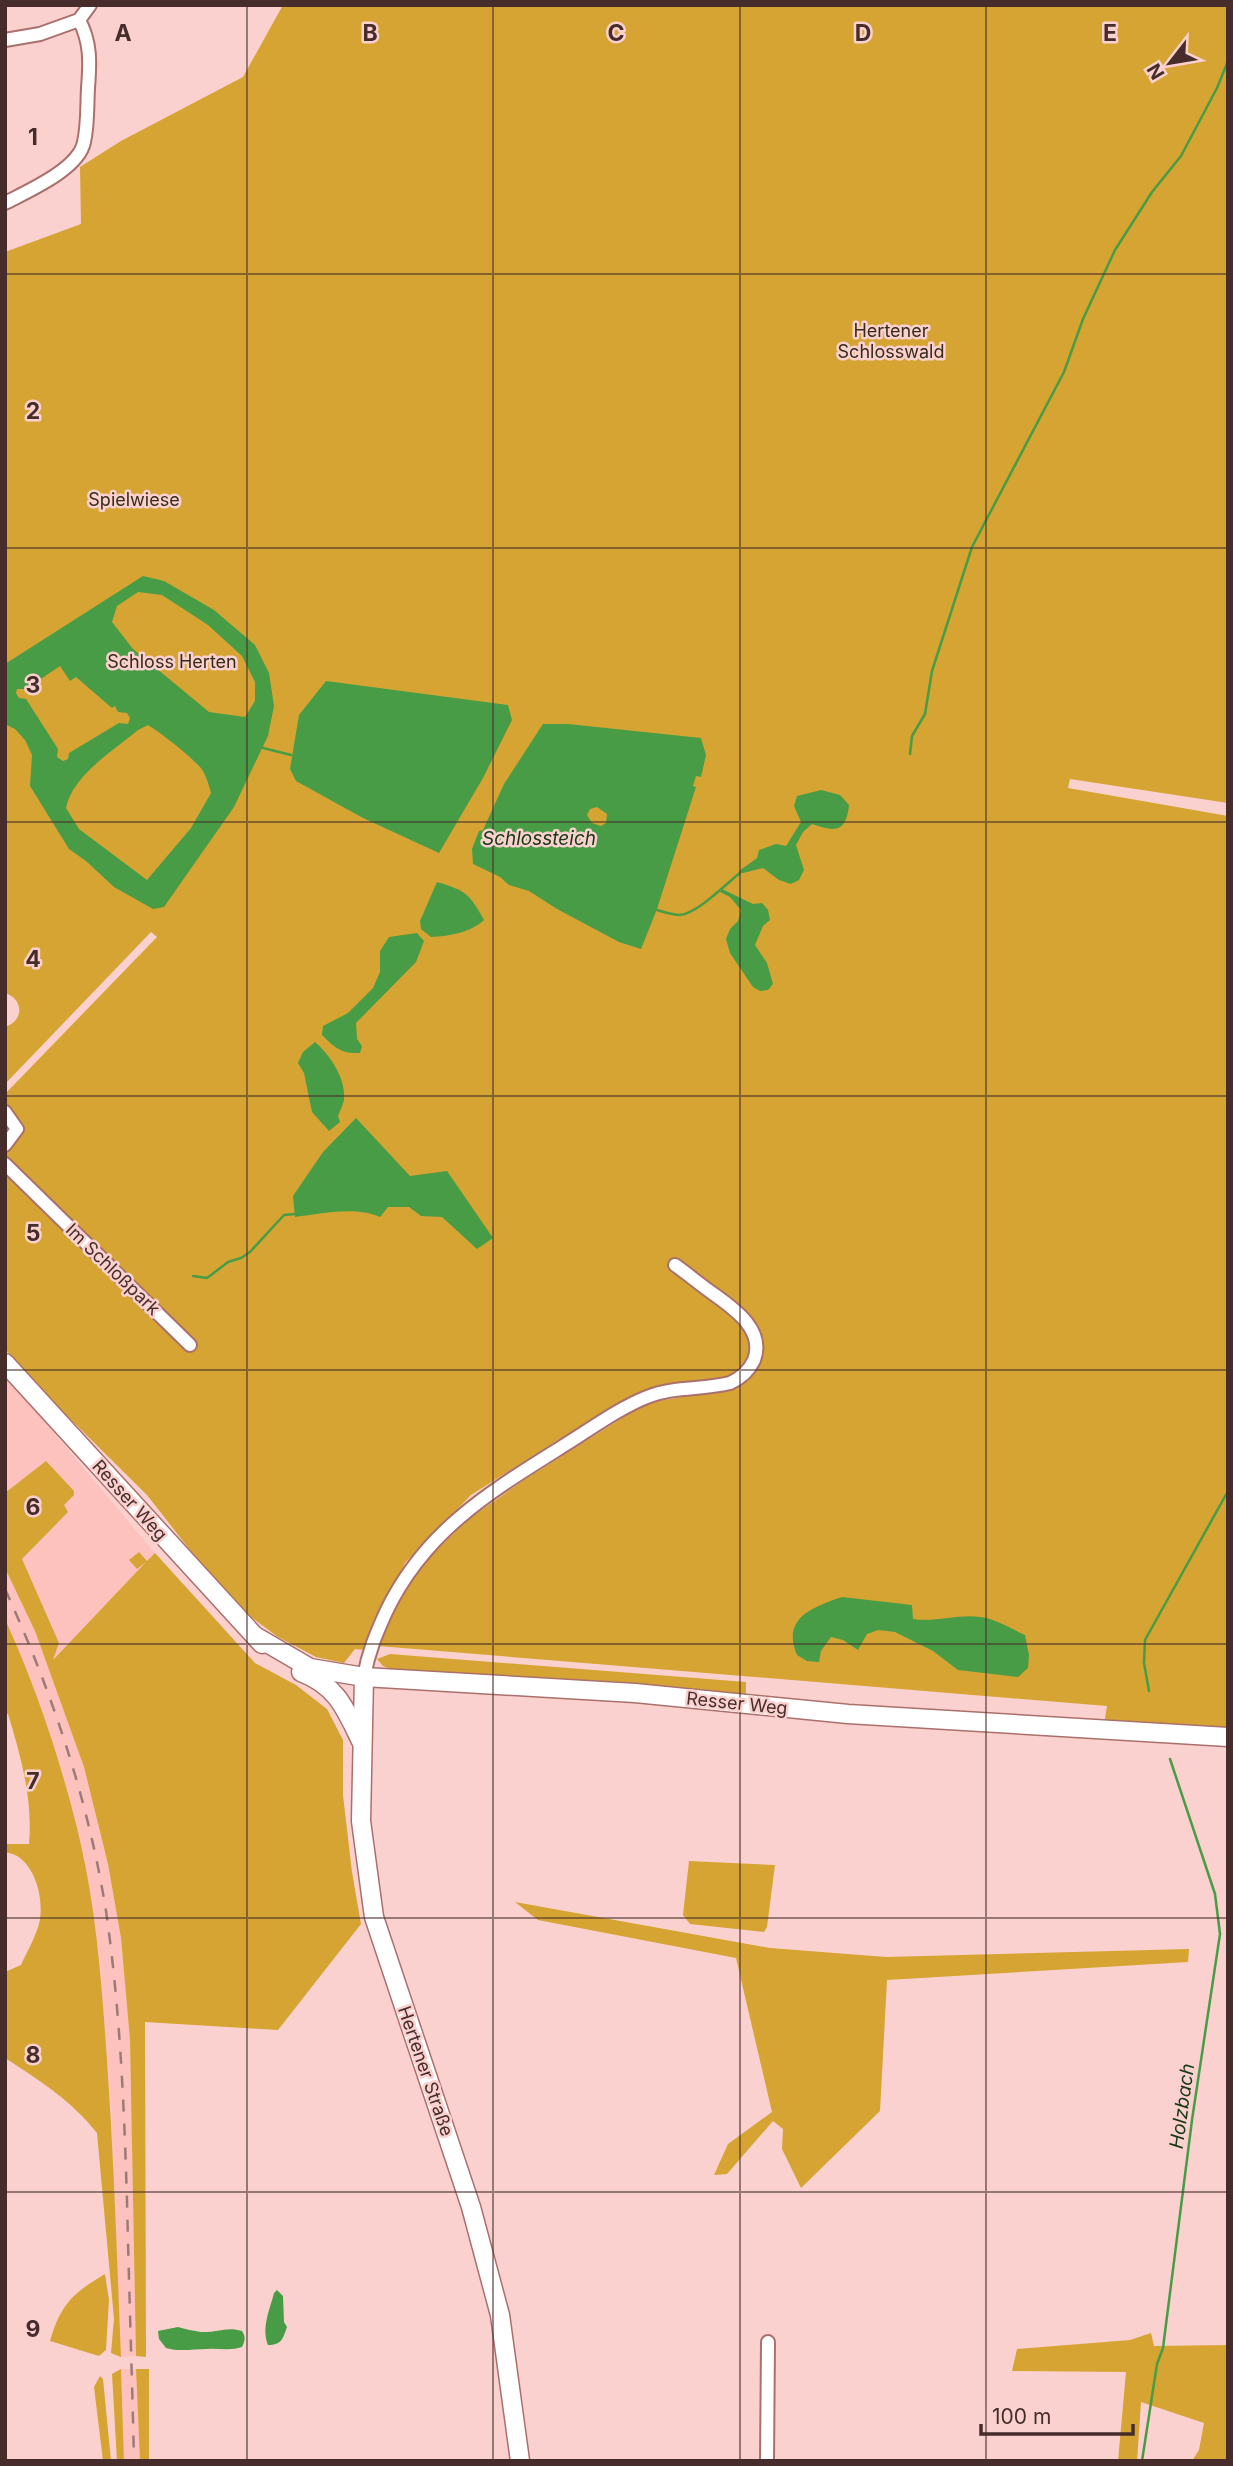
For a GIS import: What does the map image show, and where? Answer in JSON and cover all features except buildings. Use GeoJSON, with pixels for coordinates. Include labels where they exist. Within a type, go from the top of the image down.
{"type":"FeatureCollection","features":[{"type":"Feature","properties":{"kind":"main road","name":"Resser Weg"},"geometry":{"type":"LineString","coordinates":[[5,1363],[273,1656],[294,1669],[317,1678],[337,1694],[363,1744]]}},
{"type":"Feature","properties":{"kind":"main road","name":"Resser Weg"},"geometry":{"type":"LineString","coordinates":[[255,1636],[310,1668],[364,1677],[635,1693],[848,1714],[1228,1737]]}},
{"type":"Feature","properties":{"kind":"main road","name":"Hertener Straße"},"geometry":{"type":"LineString","coordinates":[[364,1677],[361,1821],[374,1917],[478,2232],[499,2315],[520,2461]]}},
{"type":"Feature","properties":{"kind":"street"},"geometry":{"type":"LineString","coordinates":[[5,40],[33,36],[79,20],[90,5]]}},
{"type":"Feature","properties":{"kind":"street"},"geometry":{"type":"LineString","coordinates":[[5,203],[50,180],[69,165],[84,145],[90,66],[88,35],[79,20]]}},
{"type":"Feature","properties":{"kind":"street"},"geometry":{"type":"LineString","coordinates":[[5,1112],[18,1129],[5,1145]]}},
{"type":"Feature","properties":{"kind":"street","name":"Im Schloßpark"},"geometry":{"type":"LineString","coordinates":[[5,1164],[190,1345]]}},
{"type":"Feature","properties":{"kind":"street"},"geometry":{"type":"LineString","coordinates":[[364,1677],[369,1649],[404,1580],[432,1543],[476,1502],[647,1397],[678,1388],[730,1383],[738,1380],[750,1368],[756,1349],[755,1337],[746,1321],[735,1309],[676,1265]]}},
{"type":"Feature","properties":{"kind":"street"},"geometry":{"type":"LineString","coordinates":[[767,2461],[768,2342]]}},
{"type":"Feature","properties":{"kind":"shaded area"},"geometry":{"type":"Polygon","coordinates":[[[5,1378],[155,1553],[52,1662],[15,1588],[35,1631],[84,1767],[108,1864],[121,1938],[130,2040],[136,2356],[121,2357],[111,2112],[100,1963],[81,1847],[64,1777],[42,1711],[5,1619],[5,1378]]]}},
{"type":"Feature","properties":{"kind":"shaded area"},"geometry":{"type":"Polygon","coordinates":[[[121,2369],[136,2369],[140,2461],[124,2461],[121,2369]]]}},
{"type":"Feature","properties":{"kind":"green space"},"geometry":{"type":"Polygon","coordinates":[[[283,5],[1228,5],[1228,803],[1070,779],[1068,788],[1228,816],[1228,1733],[1104,1724],[1107,1706],[378,1646],[391,1617],[422,1564],[469,1519],[524,1480],[646,1403],[738,1388],[749,1380],[731,1375],[644,1392],[556,1441],[471,1495],[405,1563],[366,1650],[355,1649],[344,1663],[316,1657],[278,1637],[247,1614],[211,1577],[147,1495],[59,1408],[5,1349],[5,1094],[157,937],[151,932],[5,1084],[5,1027],[16,1020],[19,1010],[16,1000],[5,993],[5,252],[81,224],[80,167],[121,141],[243,77],[283,5]]]}},
{"type":"Feature","properties":{"kind":"green space"},"geometry":{"type":"Polygon","coordinates":[[[46,1461],[74,1491],[74,1495],[64,1505],[68,1512],[22,1559],[59,1643],[53,1660],[146,1562],[137,1569],[129,1560],[139,1552],[147,1561],[155,1553],[255,1663],[296,1685],[327,1709],[343,1740],[343,1795],[361,1924],[278,2030],[145,2022],[146,2357],[136,2356],[130,2040],[121,1938],[108,1864],[84,1767],[35,1631],[5,1568],[5,1493],[46,1461]]]}},
{"type":"Feature","properties":{"kind":"green space"},"geometry":{"type":"Polygon","coordinates":[[[5,1619],[39,1702],[58,1758],[81,1845],[91,1898],[101,1979],[109,2097],[121,2357],[111,2353],[114,2319],[97,2133],[66,2101],[5,2058],[5,1972],[21,1965],[37,1929],[41,1907],[31,1871],[19,1857],[5,1852],[5,1844],[29,1844],[30,1827],[28,1794],[21,1762],[8,1714],[5,1713],[5,1619]]]}},
{"type":"Feature","properties":{"kind":"green space"},"geometry":{"type":"Polygon","coordinates":[[[390,1654],[746,1682],[746,1695],[392,1670],[377,1659],[390,1654]]]}},
{"type":"Feature","properties":{"kind":"green space"},"geometry":{"type":"Polygon","coordinates":[[[689,1861],[775,1865],[767,1927],[764,1932],[690,1924],[683,1915],[689,1861]]]}},
{"type":"Feature","properties":{"kind":"green space"},"geometry":{"type":"Polygon","coordinates":[[[515,1902],[770,1948],[886,1957],[1189,1949],[1188,1962],[887,1980],[880,2111],[801,2188],[782,2149],[783,2129],[773,2121],[727,2174],[714,2175],[728,2144],[772,2112],[736,1958],[538,1920],[515,1902]]]}},
{"type":"Feature","properties":{"kind":"green space"},"geometry":{"type":"Polygon","coordinates":[[[105,2274],[109,2300],[106,2350],[99,2356],[50,2341],[58,2318],[69,2301],[84,2287],[105,2274]]]}},
{"type":"Feature","properties":{"kind":"green space"},"geometry":{"type":"Polygon","coordinates":[[[1151,2333],[1154,2346],[1228,2345],[1228,2461],[1192,2461],[1199,2450],[1204,2423],[1141,2402],[1137,2461],[1118,2461],[1126,2372],[1012,2371],[1017,2349],[1130,2340],[1151,2333]]]}},
{"type":"Feature","properties":{"kind":"green space"},"geometry":{"type":"Polygon","coordinates":[[[121,2369],[124,2461],[117,2461],[112,2374],[121,2369]]]}},
{"type":"Feature","properties":{"kind":"green space"},"geometry":{"type":"Polygon","coordinates":[[[136,2369],[149,2369],[149,2461],[140,2461],[136,2369]]]}},
{"type":"Feature","properties":{"kind":"green space"},"geometry":{"type":"Polygon","coordinates":[[[100,2376],[103,2379],[111,2461],[103,2461],[94,2387],[100,2376]]]}},
{"type":"Feature","properties":{"kind":"water"},"geometry":{"type":"Polygon","coordinates":[[[143,576],[164,581],[214,610],[255,645],[269,673],[274,706],[268,736],[234,807],[164,907],[153,909],[114,887],[69,849],[30,786],[32,755],[25,740],[15,729],[5,724],[5,664],[143,576]],[[138,592],[117,606],[112,622],[133,649],[209,712],[245,717],[255,701],[255,682],[242,656],[208,625],[162,595],[138,592]],[[60,666],[26,689],[17,689],[16,693],[19,698],[26,699],[58,749],[57,757],[63,761],[68,759],[69,753],[119,723],[128,724],[130,718],[127,713],[118,712],[115,706],[112,708],[76,677],[70,681],[60,666]],[[148,725],[138,730],[85,775],[76,785],[66,808],[79,829],[147,880],[191,828],[211,793],[203,771],[186,753],[148,725]]]}},
{"type":"Feature","properties":{"kind":"water","name":"Schlossteich"},"geometry":{"type":"Polygon","coordinates":[[[326,681],[508,705],[512,720],[483,778],[439,853],[363,818],[296,781],[290,769],[299,715],[326,681]]]}},
{"type":"Feature","properties":{"kind":"water","name":"Schlossteich"},"geometry":{"type":"Polygon","coordinates":[[[543,724],[568,724],[701,738],[706,755],[701,777],[696,776],[693,786],[696,787],[657,909],[641,949],[619,942],[529,891],[509,885],[500,877],[473,864],[472,849],[504,784],[543,724]],[[597,807],[590,809],[587,815],[592,823],[601,826],[606,823],[607,814],[597,807]]]}},
{"type":"Feature","properties":{"kind":"water"},"geometry":{"type":"Polygon","coordinates":[[[821,790],[840,795],[849,805],[847,814],[845,821],[838,828],[812,824],[803,832],[796,845],[804,870],[799,880],[791,884],[779,880],[763,868],[743,873],[739,871],[757,858],[759,850],[776,844],[786,846],[801,822],[794,806],[797,796],[821,790]]]}},
{"type":"Feature","properties":{"kind":"water"},"geometry":{"type":"Polygon","coordinates":[[[437,882],[466,894],[484,920],[466,931],[445,936],[431,937],[421,929],[420,921],[437,882]]]}},
{"type":"Feature","properties":{"kind":"water"},"geometry":{"type":"Polygon","coordinates":[[[722,889],[753,904],[762,903],[768,910],[770,920],[763,926],[755,945],[767,963],[773,984],[768,990],[760,991],[753,987],[730,953],[726,939],[730,929],[738,921],[741,910],[730,897],[720,892],[722,889]]]}},
{"type":"Feature","properties":{"kind":"water"},"geometry":{"type":"Polygon","coordinates":[[[417,933],[424,941],[416,962],[356,1023],[357,1039],[362,1046],[360,1053],[335,1047],[322,1035],[323,1026],[348,1013],[373,988],[380,972],[380,951],[389,937],[417,933]]]}},
{"type":"Feature","properties":{"kind":"water"},"geometry":{"type":"Polygon","coordinates":[[[315,1042],[336,1068],[344,1092],[344,1102],[338,1116],[340,1122],[329,1131],[312,1112],[304,1073],[298,1063],[303,1052],[315,1042]]]}},
{"type":"Feature","properties":{"kind":"water"},"geometry":{"type":"Polygon","coordinates":[[[356,1118],[410,1176],[447,1171],[493,1238],[477,1249],[442,1217],[421,1216],[409,1207],[388,1207],[380,1217],[349,1211],[295,1217],[293,1196],[323,1152],[356,1118]]]}},
{"type":"Feature","properties":{"kind":"water"},"geometry":{"type":"Polygon","coordinates":[[[842,1597],[912,1605],[913,1619],[971,1616],[994,1621],[1025,1635],[1029,1655],[1028,1668],[1018,1677],[958,1670],[933,1651],[895,1632],[878,1630],[867,1634],[858,1650],[843,1640],[831,1637],[821,1651],[819,1662],[807,1661],[797,1655],[793,1632],[797,1623],[811,1610],[842,1597]]]}},
{"type":"Feature","properties":{"kind":"water"},"geometry":{"type":"Polygon","coordinates":[[[277,2290],[283,2296],[284,2322],[287,2327],[279,2342],[268,2345],[268,2312],[277,2290]]]}},
{"type":"Feature","properties":{"kind":"water"},"geometry":{"type":"Polygon","coordinates":[[[178,2327],[201,2332],[226,2329],[242,2331],[244,2341],[242,2347],[233,2349],[166,2348],[159,2339],[158,2331],[178,2327]]]}},
{"type":"Feature","properties":{"kind":"waterway"},"geometry":{"type":"LineString","coordinates":[[910,754],[912,736],[925,714],[932,671],[972,547],[1064,372],[1083,319],[1115,250],[1152,192],[1181,156],[1217,88],[1228,61]]}},
{"type":"Feature","properties":{"kind":"waterway"},"geometry":{"type":"LineString","coordinates":[[263,748],[291,755]]}},
{"type":"Feature","properties":{"kind":"waterway"},"geometry":{"type":"LineString","coordinates":[[657,910],[677,915],[687,913],[704,903],[741,872]]}},
{"type":"Feature","properties":{"kind":"waterway"},"geometry":{"type":"LineString","coordinates":[[193,1276],[207,1278],[228,1262],[241,1258],[250,1252],[284,1215],[295,1214]]}},
{"type":"Feature","properties":{"kind":"waterway","name":"Holzbach"},"geometry":{"type":"LineString","coordinates":[[1149,1691],[1144,1663],[1145,1640],[1228,1491]]}},
{"type":"Feature","properties":{"kind":"waterway","name":"Holzbach"},"geometry":{"type":"LineString","coordinates":[[1142,2461],[1157,2364],[1163,2348],[1192,2120],[1220,1934],[1215,1894],[1170,1759]]}},
{"type":"Feature","properties":{"kind":"railway"},"geometry":{"type":"LineString","coordinates":[[5,1589],[53,1707],[79,1787],[106,1911],[115,1984],[123,2092],[134,2461]]}},
{"type":"Feature","properties":{"kind":"park label","name":"Hertener Schlosswald"},"geometry":{"type":"Point","coordinates":[891,340]}},
{"type":"Feature","properties":{"kind":"park label","name":"Spielwiese"},"geometry":{"type":"Point","coordinates":[134,499]}},
{"type":"Feature","properties":{"kind":"park label","name":"Schloss Herten"},"geometry":{"type":"Point","coordinates":[172,661]}}]}
